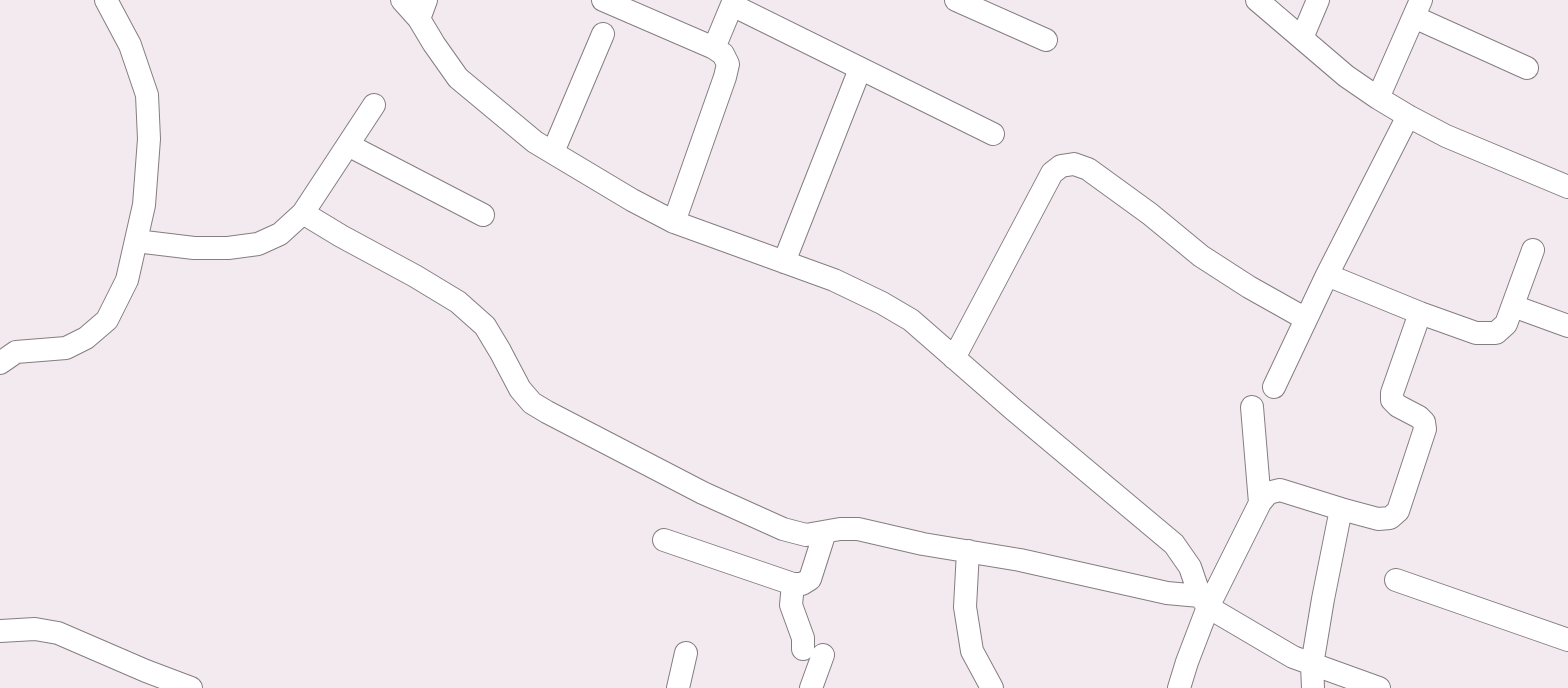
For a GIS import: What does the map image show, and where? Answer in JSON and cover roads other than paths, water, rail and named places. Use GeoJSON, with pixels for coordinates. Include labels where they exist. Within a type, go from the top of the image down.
{"type":"FeatureCollection","features":[{"type":"Feature","properties":{"kind":"street"},"geometry":{"type":"LineString","coordinates":[[0,363],[16,352],[66,348],[86,338],[107,320],[127,280],[144,205],[149,139],[147,95],[130,45],[106,0]]}},
{"type":"Feature","properties":{"kind":"street"},"geometry":{"type":"LineString","coordinates":[[402,0],[422,10],[434,44],[458,78],[535,142],[632,200],[674,222],[834,280],[882,303],[911,320],[1174,544],[1190,567],[1204,602]]}},
{"type":"Feature","properties":{"kind":"street"},"geometry":{"type":"LineString","coordinates":[[603,0],[714,48],[723,54],[728,64],[725,77],[674,222]]}},
{"type":"Feature","properties":{"kind":"street"},"geometry":{"type":"LineString","coordinates":[[956,0],[1046,40]]}},
{"type":"Feature","properties":{"kind":"street"},"geometry":{"type":"LineString","coordinates":[[1257,0],[1346,76],[1378,98],[1446,136],[1568,187]]}},
{"type":"Feature","properties":{"kind":"street"},"geometry":{"type":"LineString","coordinates":[[1302,38],[1318,0]]}},
{"type":"Feature","properties":{"kind":"street"},"geometry":{"type":"LineString","coordinates":[[714,48],[733,3],[860,69],[993,134]]}},
{"type":"Feature","properties":{"kind":"street"},"geometry":{"type":"LineString","coordinates":[[1378,98],[1417,8],[1527,68]]}},
{"type":"Feature","properties":{"kind":"street"},"geometry":{"type":"LineString","coordinates":[[552,152],[603,34]]}},
{"type":"Feature","properties":{"kind":"street"},"geometry":{"type":"LineString","coordinates":[[784,262],[860,69]]}},
{"type":"Feature","properties":{"kind":"street"},"geometry":{"type":"LineString","coordinates":[[136,241],[194,248],[228,248],[258,244],[280,234],[303,213],[374,105]]}},
{"type":"Feature","properties":{"kind":"street"},"geometry":{"type":"LineString","coordinates":[[1274,387],[1327,275],[1408,116]]}},
{"type":"Feature","properties":{"kind":"street"},"geometry":{"type":"LineString","coordinates":[[348,144],[483,215]]}},
{"type":"Feature","properties":{"kind":"street"},"geometry":{"type":"LineString","coordinates":[[954,358],[1052,173],[1061,166],[1074,164],[1088,169],[1138,205],[1201,256],[1249,287],[1306,319]]}},
{"type":"Feature","properties":{"kind":"street"},"geometry":{"type":"LineString","coordinates":[[303,213],[458,302],[485,326],[520,389],[532,403],[703,493],[783,530],[806,535],[840,530],[858,530],[923,544],[1020,560],[1204,602],[1293,657],[1379,688]]}},
{"type":"Feature","properties":{"kind":"street"},"geometry":{"type":"LineString","coordinates":[[1327,275],[1420,313],[1476,333],[1496,334],[1506,324],[1533,250]]}},
{"type":"Feature","properties":{"kind":"street"},"geometry":{"type":"LineString","coordinates":[[1513,306],[1568,326]]}},
{"type":"Feature","properties":{"kind":"street"},"geometry":{"type":"LineString","coordinates":[[1179,688],[1204,602],[1260,503],[1268,493],[1280,490],[1378,519],[1390,518],[1398,511],[1425,429],[1424,422],[1398,406],[1392,400],[1392,393],[1420,313]]}},
{"type":"Feature","properties":{"kind":"street"},"geometry":{"type":"LineString","coordinates":[[1252,407],[1260,503]]}},
{"type":"Feature","properties":{"kind":"street"},"geometry":{"type":"LineString","coordinates":[[1313,688],[1312,665],[1323,599],[1341,509]]}},
{"type":"Feature","properties":{"kind":"street"},"geometry":{"type":"LineString","coordinates":[[664,540],[793,584],[802,584],[810,579],[824,532]]}},
{"type":"Feature","properties":{"kind":"street"},"geometry":{"type":"LineString","coordinates":[[968,551],[965,607],[972,651],[992,688]]}},
{"type":"Feature","properties":{"kind":"street"},"geometry":{"type":"LineString","coordinates":[[1396,580],[1568,640]]}},
{"type":"Feature","properties":{"kind":"street"},"geometry":{"type":"LineString","coordinates":[[793,584],[791,605],[803,638],[813,652],[811,688]]}},
{"type":"Feature","properties":{"kind":"street"},"geometry":{"type":"LineString","coordinates":[[0,630],[35,630],[58,633],[146,671],[191,688]]}},
{"type":"Feature","properties":{"kind":"street"},"geometry":{"type":"LineString","coordinates":[[678,688],[686,654]]}}]}
